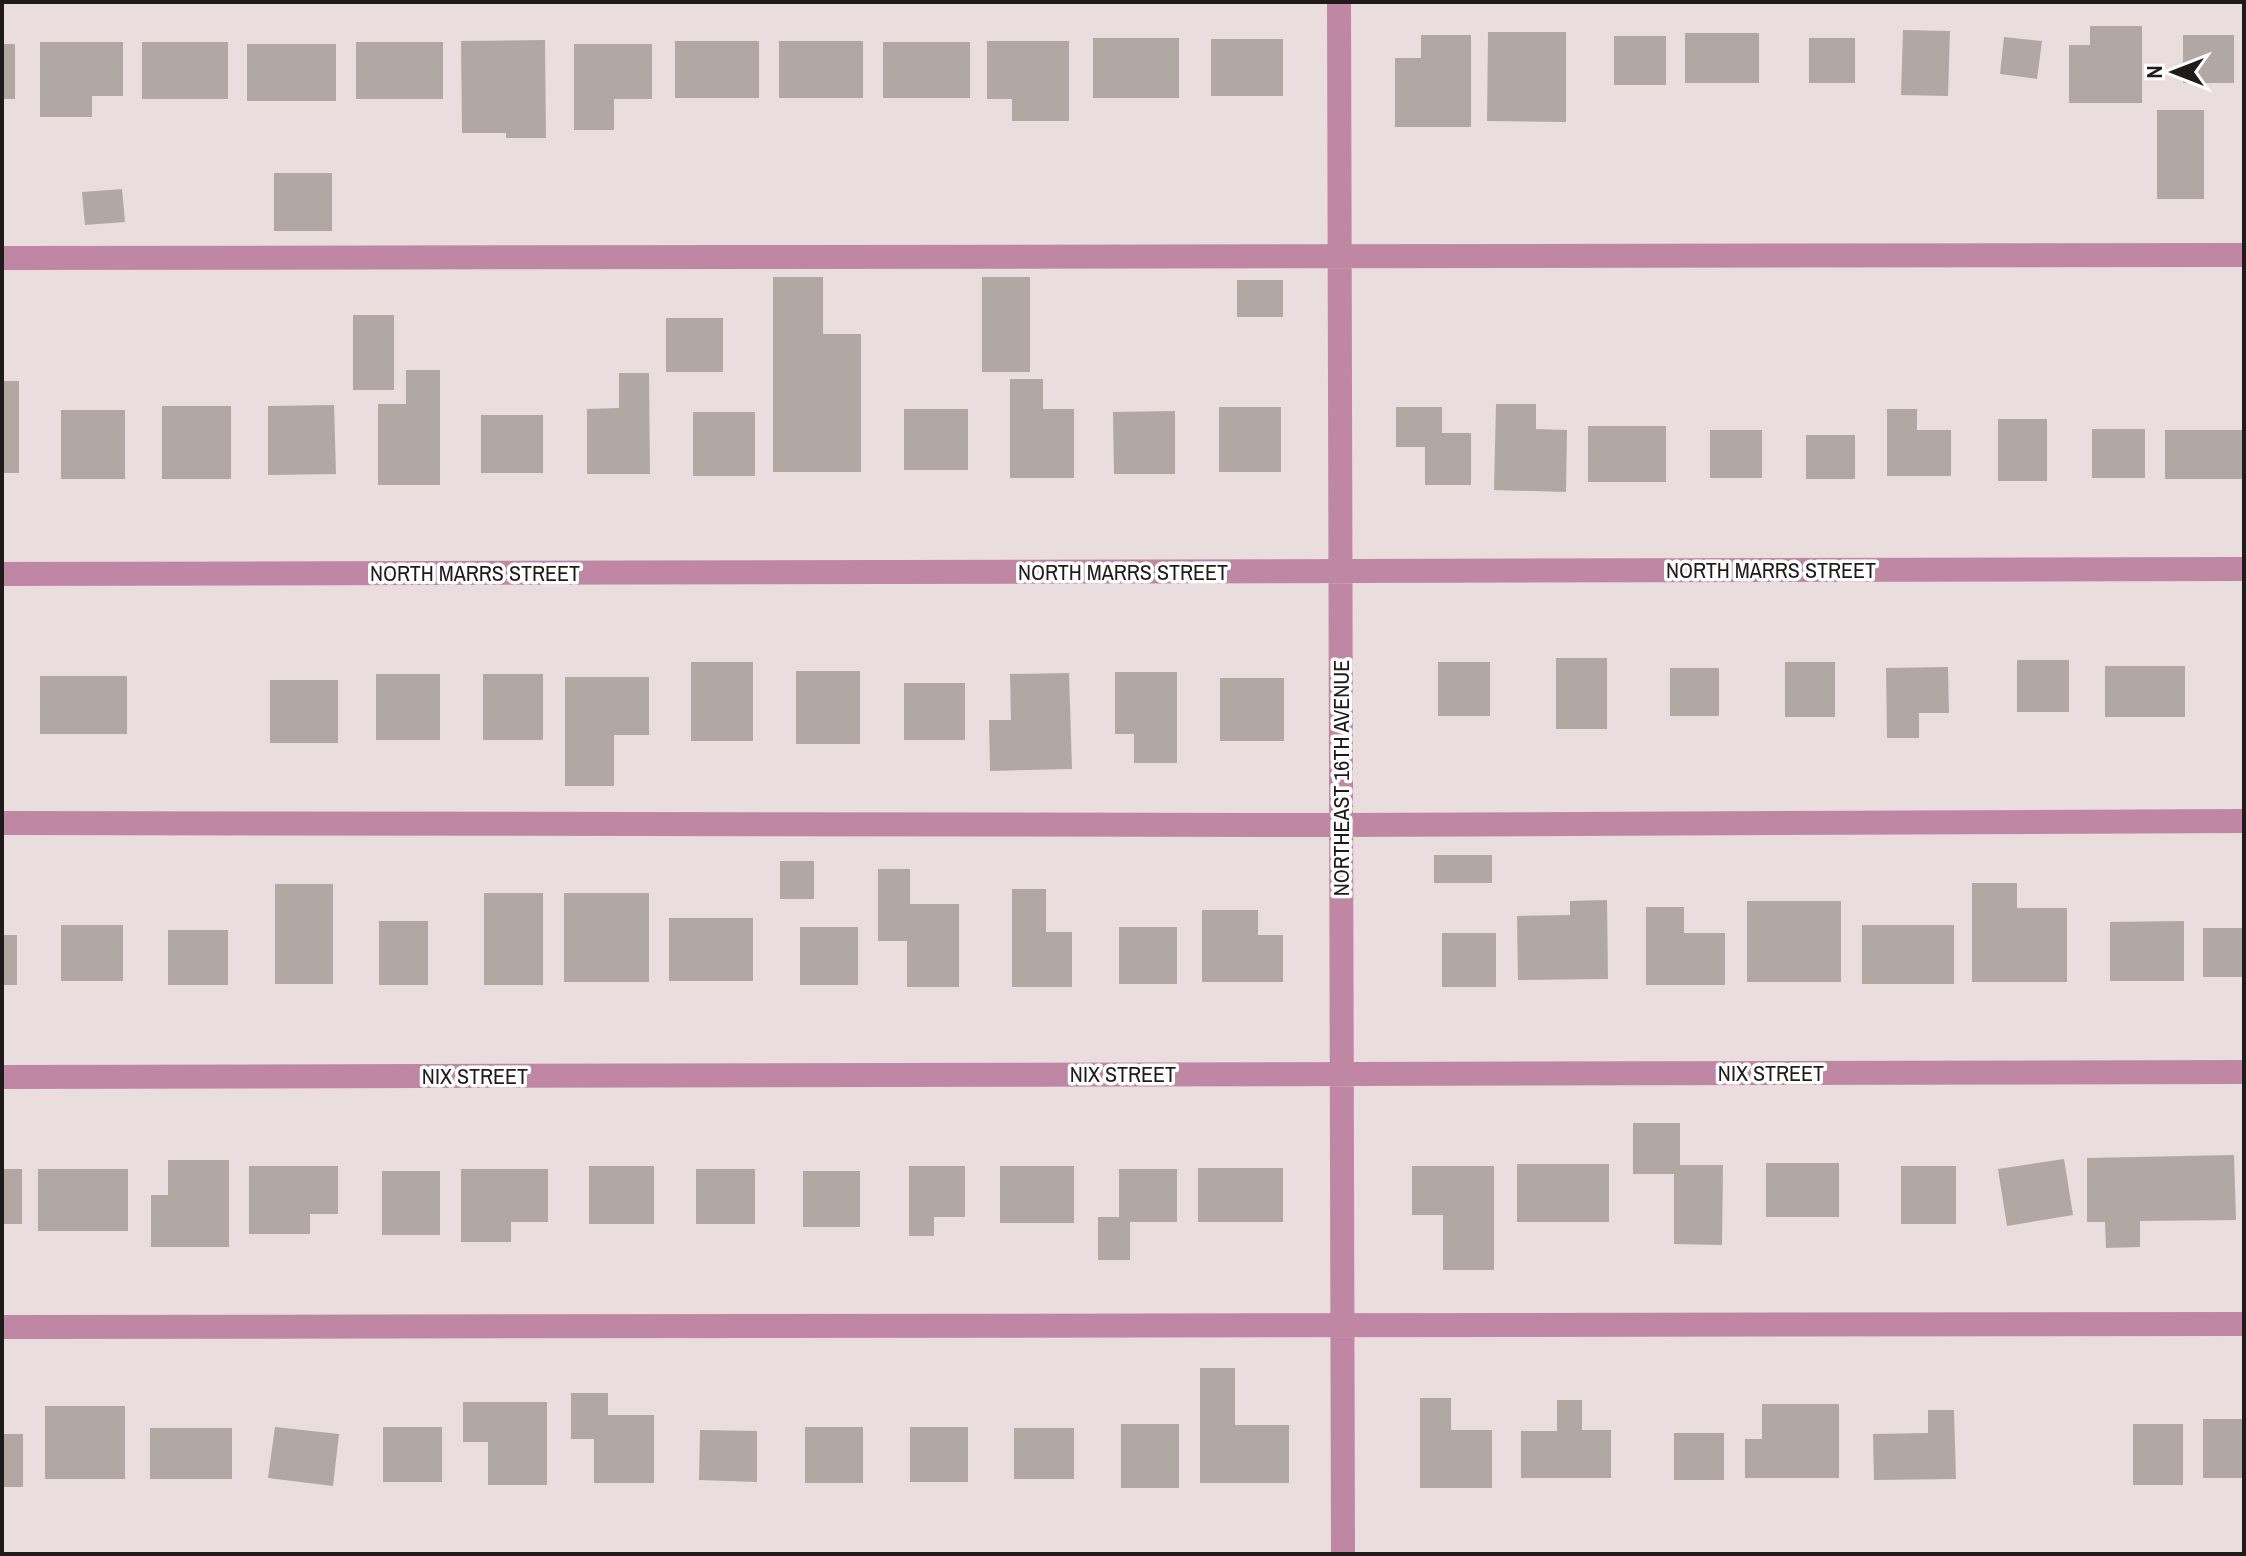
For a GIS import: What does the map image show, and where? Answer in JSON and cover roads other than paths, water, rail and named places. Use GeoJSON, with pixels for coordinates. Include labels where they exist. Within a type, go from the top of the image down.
{"type":"FeatureCollection","features":[{"type":"Feature","properties":{"kind":"street","name":"NORTHEAST 16TH AVENUE"},"geometry":{"type":"LineString","coordinates":[[1339,2],[1343,1554]]}},
{"type":"Feature","properties":{"kind":"street"},"geometry":{"type":"LineString","coordinates":[[2,258],[2244,255]]}},
{"type":"Feature","properties":{"kind":"street","name":"NORTH MARRS STREET"},"geometry":{"type":"LineString","coordinates":[[2,574],[2244,569]]}},
{"type":"Feature","properties":{"kind":"street"},"geometry":{"type":"LineString","coordinates":[[2,823],[1342,825],[2244,821]]}},
{"type":"Feature","properties":{"kind":"street","name":"NIX STREET"},"geometry":{"type":"LineString","coordinates":[[2,1077],[2244,1072]]}},
{"type":"Feature","properties":{"kind":"street"},"geometry":{"type":"LineString","coordinates":[[2,1327],[2244,1324]]}}]}
